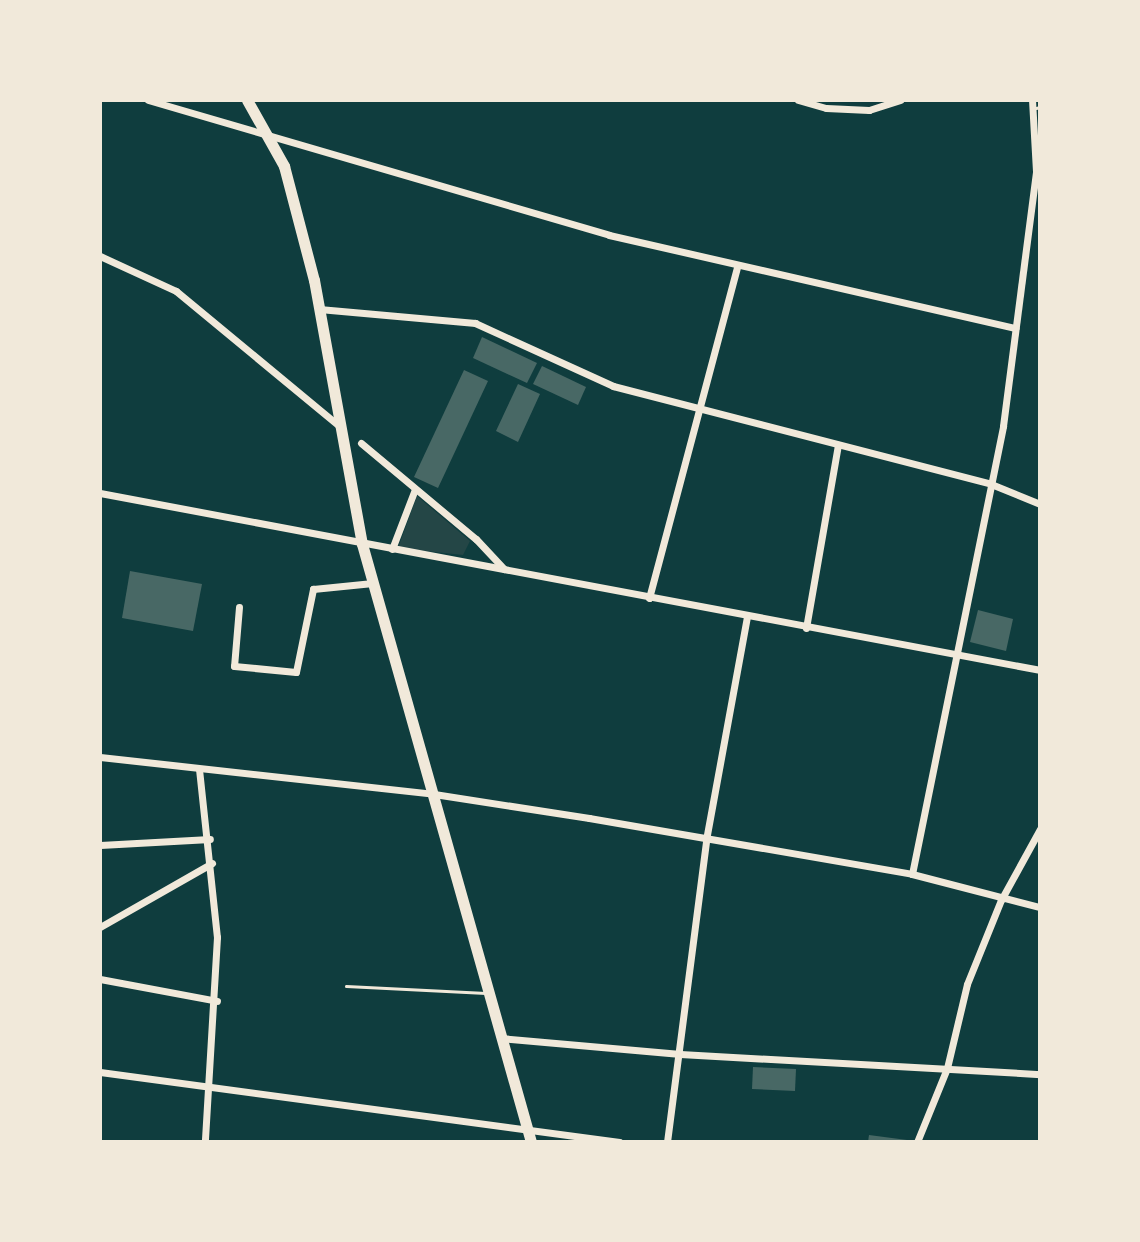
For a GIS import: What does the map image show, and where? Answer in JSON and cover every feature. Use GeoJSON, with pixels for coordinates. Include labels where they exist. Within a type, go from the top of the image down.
{"type":"FeatureCollection","features":[{"type":"Feature","properties":{"kind":"highway"},"geometry":{"type":"LineString","coordinates":[[247,100],[284,166],[319,309],[362,544],[530,1136]]}},
{"type":"Feature","properties":{"kind":"street"},"geometry":{"type":"LineString","coordinates":[[148,100],[609,235],[737,267],[1016,328]]}},
{"type":"Feature","properties":{"kind":"street"},"geometry":{"type":"LineString","coordinates":[[798,100],[826,108],[869,110],[900,100]]}},
{"type":"Feature","properties":{"kind":"street"},"geometry":{"type":"LineString","coordinates":[[912,874],[991,484],[1016,328],[1036,171],[1036,105]]}},
{"type":"Feature","properties":{"kind":"street"},"geometry":{"type":"LineString","coordinates":[[100,256],[176,291],[339,426]]}},
{"type":"Feature","properties":{"kind":"street"},"geometry":{"type":"LineString","coordinates":[[649,598],[697,407],[737,267]]}},
{"type":"Feature","properties":{"kind":"street"},"geometry":{"type":"LineString","coordinates":[[319,309],[475,323],[613,386],[991,484],[1040,504]]}},
{"type":"Feature","properties":{"kind":"street"},"geometry":{"type":"LineString","coordinates":[[361,443],[506,571]]}},
{"type":"Feature","properties":{"kind":"street"},"geometry":{"type":"LineString","coordinates":[[806,628],[838,445]]}},
{"type":"Feature","properties":{"kind":"street"},"geometry":{"type":"LineString","coordinates":[[392,549],[415,489]]}},
{"type":"Feature","properties":{"kind":"street"},"geometry":{"type":"LineString","coordinates":[[100,493],[1040,670]]}},
{"type":"Feature","properties":{"kind":"street"},"geometry":{"type":"LineString","coordinates":[[239,607],[234,666],[296,672],[313,589],[373,583]]}},
{"type":"Feature","properties":{"kind":"street"},"geometry":{"type":"LineString","coordinates":[[667,1142],[706,840],[747,617]]}},
{"type":"Feature","properties":{"kind":"street"},"geometry":{"type":"LineString","coordinates":[[100,757],[434,794],[912,874],[1001,900],[1040,907]]}},
{"type":"Feature","properties":{"kind":"street"},"geometry":{"type":"LineString","coordinates":[[199,769],[212,863],[217,1001],[205,1142]]}},
{"type":"Feature","properties":{"kind":"street"},"geometry":{"type":"LineString","coordinates":[[917,1142],[947,1068],[967,984],[1001,900],[1040,829]]}},
{"type":"Feature","properties":{"kind":"street"},"geometry":{"type":"LineString","coordinates":[[100,845],[210,839]]}},
{"type":"Feature","properties":{"kind":"street"},"geometry":{"type":"LineString","coordinates":[[100,927],[212,863]]}},
{"type":"Feature","properties":{"kind":"street"},"geometry":{"type":"LineString","coordinates":[[100,979],[217,1001]]}},
{"type":"Feature","properties":{"kind":"street"},"geometry":{"type":"LineString","coordinates":[[500,1038],[680,1054],[1040,1074]]}},
{"type":"Feature","properties":{"kind":"street"},"geometry":{"type":"LineString","coordinates":[[100,1072],[530,1136],[619,1142]]}},
{"type":"Feature","properties":{"kind":"lane"},"geometry":{"type":"LineString","coordinates":[[346,986],[487,993]]}},
{"type":"Feature","properties":{"kind":"shaded area"},"geometry":{"type":"Polygon","coordinates":[[[417,496],[470,541],[463,555],[398,548],[417,496]]]}},
{"type":"Feature","properties":{"kind":"building"},"geometry":{"type":"Polygon","coordinates":[[[482,337],[537,363],[527,383],[473,358],[482,337]]]}},
{"type":"Feature","properties":{"kind":"building"},"geometry":{"type":"Polygon","coordinates":[[[542,366],[586,387],[578,405],[533,384],[542,366]]]}},
{"type":"Feature","properties":{"kind":"building"},"geometry":{"type":"Polygon","coordinates":[[[464,370],[488,381],[438,488],[414,477],[464,370]]]}},
{"type":"Feature","properties":{"kind":"building"},"geometry":{"type":"Polygon","coordinates":[[[518,384],[540,394],[518,442],[496,431],[518,384]]]}},
{"type":"Feature","properties":{"kind":"building"},"geometry":{"type":"Polygon","coordinates":[[[130,571],[202,584],[193,631],[122,618],[130,571]]]}},
{"type":"Feature","properties":{"kind":"building"},"geometry":{"type":"Polygon","coordinates":[[[978,610],[1013,619],[1006,651],[970,642],[978,610]]]}},
{"type":"Feature","properties":{"kind":"building"},"geometry":{"type":"Polygon","coordinates":[[[753,1067],[796,1069],[795,1091],[752,1089],[753,1067]]]}},
{"type":"Feature","properties":{"kind":"building"},"geometry":{"type":"Polygon","coordinates":[[[869,1135],[907,1140],[907,1142],[868,1142],[869,1135]]]}}]}
